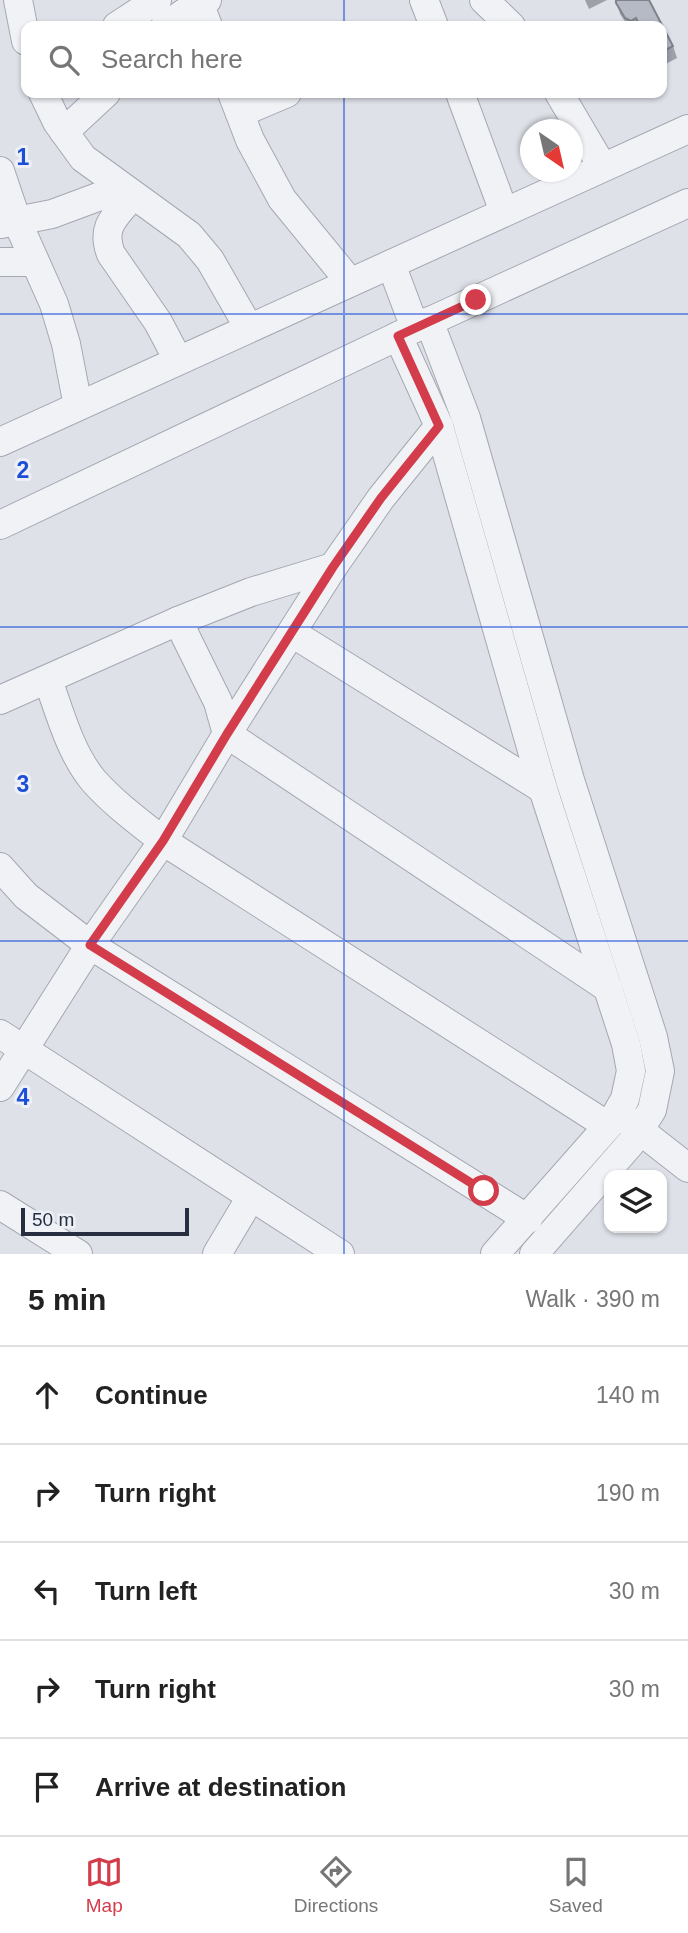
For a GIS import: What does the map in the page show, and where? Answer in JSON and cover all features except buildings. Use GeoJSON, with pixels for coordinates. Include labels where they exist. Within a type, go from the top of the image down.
{"type":"FeatureCollection","features":[{"type":"Feature","properties":{"kind":"street"},"geometry":{"type":"LineString","coordinates":[[18,0],[22,21]]}},
{"type":"Feature","properties":{"kind":"street"},"geometry":{"type":"LineString","coordinates":[[125,21],[157,0]]}},
{"type":"Feature","properties":{"kind":"street"},"geometry":{"type":"LineString","coordinates":[[424,0],[432,21]]}},
{"type":"Feature","properties":{"kind":"street"},"geometry":{"type":"LineString","coordinates":[[484,0],[506,21]]}},
{"type":"Feature","properties":{"kind":"street"},"geometry":{"type":"LineString","coordinates":[[175,21],[203,7]]}},
{"type":"Feature","properties":{"kind":"street"},"geometry":{"type":"LineString","coordinates":[[46,98],[64,132],[83,158],[189,234],[210,260],[249,328]]}},
{"type":"Feature","properties":{"kind":"street"},"geometry":{"type":"LineString","coordinates":[[64,132],[101,98]]}},
{"type":"Feature","properties":{"kind":"street"},"geometry":{"type":"LineString","coordinates":[[261,98],[236,103],[250,140],[282,199],[350,282]]}},
{"type":"Feature","properties":{"kind":"street"},"geometry":{"type":"LineString","coordinates":[[462,98],[504,212]]}},
{"type":"Feature","properties":{"kind":"street"},"geometry":{"type":"LineString","coordinates":[[562,98],[602,166]]}},
{"type":"Feature","properties":{"kind":"street"},"geometry":{"type":"LineString","coordinates":[[0,442],[688,129]]}},
{"type":"Feature","properties":{"kind":"street"},"geometry":{"type":"LineString","coordinates":[[0,171],[8,223],[35,262],[54,304],[66,344],[78,406]]}},
{"type":"Feature","properties":{"kind":"street"},"geometry":{"type":"LineString","coordinates":[[8,223],[51,214],[127,191]]}},
{"type":"Feature","properties":{"kind":"street"},"geometry":{"type":"LineString","coordinates":[[127,191],[107,227],[106,242],[111,254],[158,322],[178,360]]}},
{"type":"Feature","properties":{"kind":"street"},"geometry":{"type":"LineString","coordinates":[[0,525],[414,328],[688,203]]}},
{"type":"Feature","properties":{"kind":"street"},"geometry":{"type":"LineString","coordinates":[[0,262],[35,262]]}},
{"type":"Feature","properties":{"kind":"street"},"geometry":{"type":"LineString","coordinates":[[391,264],[414,328],[439,426],[543,789],[626,1044],[631,1071],[625,1099],[612,1119],[495,1254]]}},
{"type":"Feature","properties":{"kind":"street"},"geometry":{"type":"LineString","coordinates":[[414,328],[466,418],[570,780],[653,1037],[660,1071],[652,1110],[631,1143],[534,1254]]}},
{"type":"Feature","properties":{"kind":"street"},"geometry":{"type":"LineString","coordinates":[[0,1087],[90,945],[163,841],[333,567],[381,498],[439,426]]}},
{"type":"Feature","properties":{"kind":"street"},"geometry":{"type":"LineString","coordinates":[[0,700],[178,621],[251,592],[333,567]]}},
{"type":"Feature","properties":{"kind":"street"},"geometry":{"type":"LineString","coordinates":[[178,621],[218,702],[227,734],[608,988]]}},
{"type":"Feature","properties":{"kind":"street"},"geometry":{"type":"LineString","coordinates":[[292,633],[543,789]]}},
{"type":"Feature","properties":{"kind":"street"},"geometry":{"type":"LineString","coordinates":[[48,680],[72,744],[91,778],[123,810],[163,841],[612,1119],[639,1130],[688,1168]]}},
{"type":"Feature","properties":{"kind":"street"},"geometry":{"type":"LineString","coordinates":[[0,867],[26,896],[90,945],[528,1219]]}},
{"type":"Feature","properties":{"kind":"street"},"geometry":{"type":"LineString","coordinates":[[0,1034],[340,1254]]}},
{"type":"Feature","properties":{"kind":"street"},"geometry":{"type":"LineString","coordinates":[[217,1254],[251,1197]]}},
{"type":"Feature","properties":{"kind":"street"},"geometry":{"type":"LineString","coordinates":[[0,1205],[68,1251]]}},
{"type":"Feature","properties":{"kind":"route"},"geometry":{"type":"LineString","coordinates":[[476,300],[398,336],[439,426],[381,498],[333,567],[163,841],[90,945],[484,1191]]}}]}
